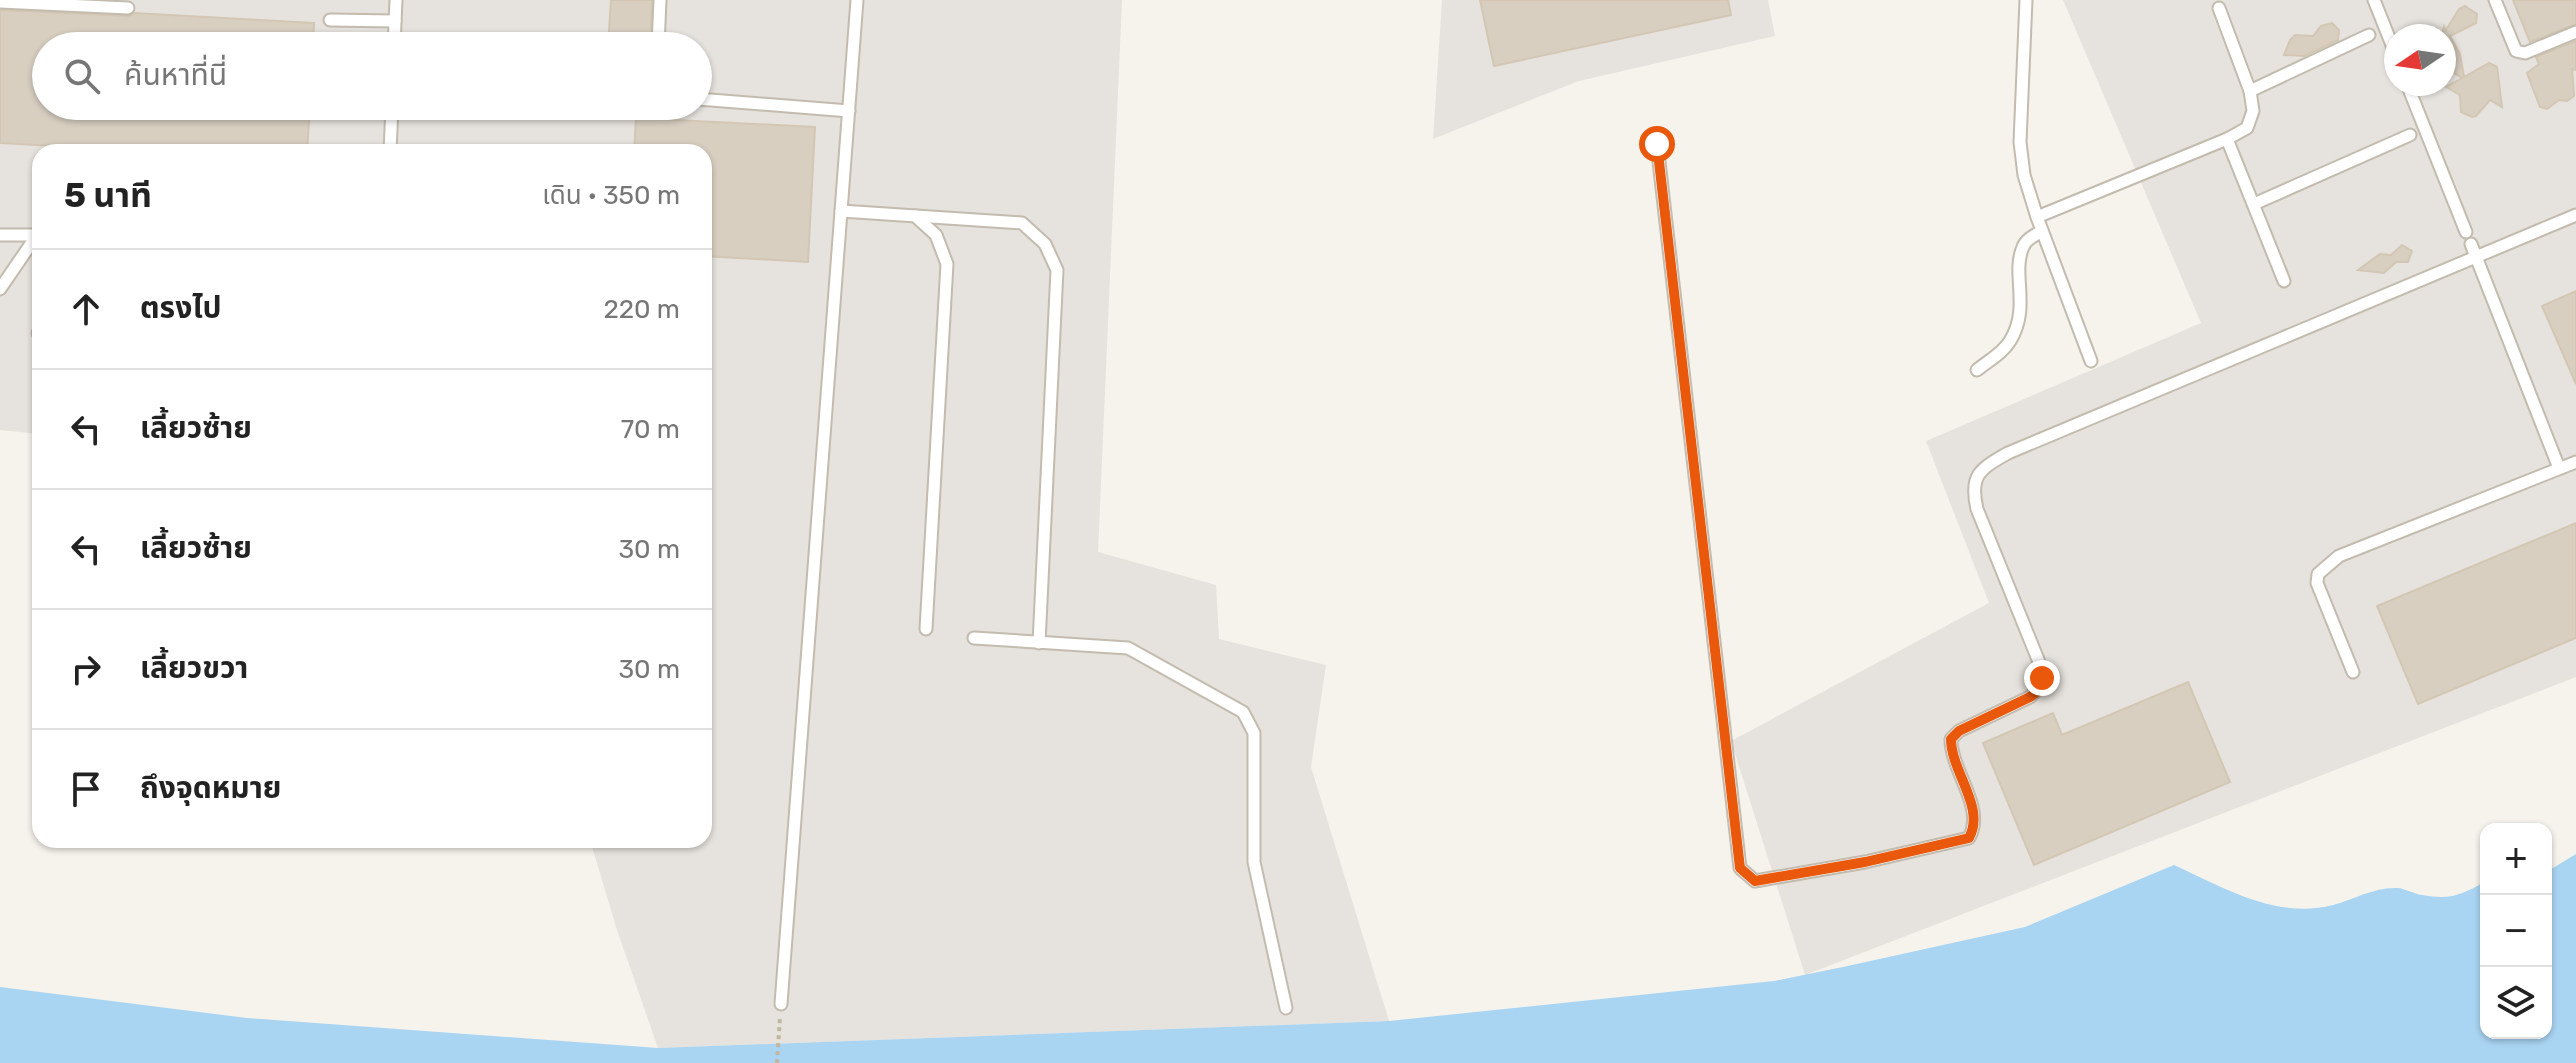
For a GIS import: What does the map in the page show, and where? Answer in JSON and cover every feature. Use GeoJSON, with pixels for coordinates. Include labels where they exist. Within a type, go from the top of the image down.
{"type":"FeatureCollection","features":[{"type":"Feature","properties":{"kind":"lane"},"geometry":{"type":"LineString","coordinates":[[395,32],[396,0]]}},
{"type":"Feature","properties":{"kind":"lane"},"geometry":{"type":"LineString","coordinates":[[659,32],[660,0]]}},
{"type":"Feature","properties":{"kind":"lane"},"geometry":{"type":"LineString","coordinates":[[781,1004],[857,0]]}},
{"type":"Feature","properties":{"kind":"lane"},"geometry":{"type":"LineString","coordinates":[[2026,0],[2020,142],[2024,175],[2091,361]]}},
{"type":"Feature","properties":{"kind":"lane"},"geometry":{"type":"LineString","coordinates":[[2374,0],[2384,28]]}},
{"type":"Feature","properties":{"kind":"lane"},"geometry":{"type":"LineString","coordinates":[[2495,0],[2516,51],[2525,53],[2576,32]]}},
{"type":"Feature","properties":{"kind":"lane"},"geometry":{"type":"LineString","coordinates":[[0,2],[128,8]]}},
{"type":"Feature","properties":{"kind":"lane"},"geometry":{"type":"LineString","coordinates":[[2037,217],[2247,128],[2253,111],[2250,91],[2219,8]]}},
{"type":"Feature","properties":{"kind":"lane"},"geometry":{"type":"LineString","coordinates":[[330,20],[395,21]]}},
{"type":"Feature","properties":{"kind":"lane"},"geometry":{"type":"LineString","coordinates":[[2250,91],[2369,35]]}},
{"type":"Feature","properties":{"kind":"lane"},"geometry":{"type":"LineString","coordinates":[[2412,96],[2559,468]]}},
{"type":"Feature","properties":{"kind":"lane"},"geometry":{"type":"LineString","coordinates":[[712,100],[849,111]]}},
{"type":"Feature","properties":{"kind":"lane"},"geometry":{"type":"LineString","coordinates":[[390,144],[391,120]]}},
{"type":"Feature","properties":{"kind":"lane"},"geometry":{"type":"LineString","coordinates":[[2254,204],[2410,135]]}},
{"type":"Feature","properties":{"kind":"lane"},"geometry":{"type":"LineString","coordinates":[[2227,139],[2284,281]]}},
{"type":"Feature","properties":{"kind":"lane"},"geometry":{"type":"LineString","coordinates":[[1657,144],[1740,868],[1755,881],[1865,862],[1969,838],[1974,829],[1974,813],[1951,751],[1951,739],[1959,731],[2030,697],[2040,689],[2042,678],[2039,662],[1977,509],[1973,492],[1982,468],[2008,453],[2576,215]]}},
{"type":"Feature","properties":{"kind":"lane"},"geometry":{"type":"LineString","coordinates":[[841,211],[1022,223],[1045,244],[1057,270],[1039,643]]}},
{"type":"Feature","properties":{"kind":"lane"},"geometry":{"type":"LineString","coordinates":[[915,216],[936,235],[947,264],[926,629]]}},
{"type":"Feature","properties":{"kind":"lane"},"geometry":{"type":"LineString","coordinates":[[1977,370],[2009,343],[2018,326],[2022,248],[2042,231]]}},
{"type":"Feature","properties":{"kind":"lane"},"geometry":{"type":"LineString","coordinates":[[0,235],[32,235]]}},
{"type":"Feature","properties":{"kind":"lane"},"geometry":{"type":"LineString","coordinates":[[0,289],[32,245]]}},
{"type":"Feature","properties":{"kind":"lane"},"geometry":{"type":"LineString","coordinates":[[2353,672],[2317,583],[2318,574],[2324,566],[2339,556],[2576,462]]}},
{"type":"Feature","properties":{"kind":"lane"},"geometry":{"type":"LineString","coordinates":[[974,638],[1128,648],[1243,712],[1254,733],[1254,862],[1286,1008]]}},
{"type":"Feature","properties":{"kind":"path"},"geometry":{"type":"LineString","coordinates":[[777,1063],[781,1004]]}},
{"type":"Feature","properties":{"kind":"shaded area"},"geometry":{"type":"Polygon","coordinates":[[[0,0],[1122,0],[1098,552],[1216,585],[1219,639],[1326,665],[1311,767],[1389,1021],[658,1048],[592,848],[712,848],[712,144],[32,144],[32,433],[0,430],[0,0]]]}},
{"type":"Feature","properties":{"kind":"shaded area"},"geometry":{"type":"Polygon","coordinates":[[[1442,0],[1768,0],[1775,36],[1579,81],[1433,139],[1442,0]]]}},
{"type":"Feature","properties":{"kind":"shaded area"},"geometry":{"type":"Polygon","coordinates":[[[2063,0],[2576,0],[2576,677],[1805,975],[1731,741],[1989,603],[1926,441],[2201,323],[2063,0]]]}},
{"type":"Feature","properties":{"kind":"water"},"geometry":{"type":"Polygon","coordinates":[[[2576,854],[2576,1063],[0,1063],[0,987],[247,1018],[658,1048],[1389,1021],[1774,981],[2025,927],[2174,865],[2250,899],[2291,908],[2333,905],[2389,888],[2449,896],[2480,884],[2480,1039],[2552,1039],[2553,868],[2576,854]]]}},
{"type":"Feature","properties":{"kind":"building"},"geometry":{"type":"Polygon","coordinates":[[[611,0],[652,0],[651,32],[609,32],[611,0]]]}},
{"type":"Feature","properties":{"kind":"building"},"geometry":{"type":"Polygon","coordinates":[[[1480,0],[1728,0],[1731,15],[1494,66],[1480,0]]]}},
{"type":"Feature","properties":{"kind":"building"},"geometry":{"type":"Polygon","coordinates":[[[2513,0],[2576,0],[2576,24],[2530,42],[2513,0]]]}},
{"type":"Feature","properties":{"kind":"building"},"geometry":{"type":"Polygon","coordinates":[[[2465,6],[2477,14],[2476,23],[2456,33],[2456,24],[2450,24],[2459,9],[2465,6]]]}},
{"type":"Feature","properties":{"kind":"building"},"geometry":{"type":"Polygon","coordinates":[[[0,10],[128,16],[134,13],[314,23],[314,32],[32,32],[32,120],[309,120],[308,144],[0,143],[0,10]]]}},
{"type":"Feature","properties":{"kind":"building"},"geometry":{"type":"Polygon","coordinates":[[[2332,23],[2339,30],[2338,40],[2304,56],[2284,55],[2295,35],[2313,36],[2321,26],[2332,23]]]}},
{"type":"Feature","properties":{"kind":"building"},"geometry":{"type":"Polygon","coordinates":[[[2576,41],[2576,70],[2572,69],[2574,96],[2567,101],[2559,100],[2547,109],[2540,107],[2527,73],[2539,64],[2536,57],[2576,41]]]}},
{"type":"Feature","properties":{"kind":"building"},"geometry":{"type":"Polygon","coordinates":[[[2456,47],[2464,77],[2489,63],[2497,67],[2502,107],[2490,100],[2476,116],[2461,112],[2456,81],[2462,78],[2456,74],[2456,47]]]}},
{"type":"Feature","properties":{"kind":"building"},"geometry":{"type":"Polygon","coordinates":[[[636,120],[815,127],[808,262],[712,256],[712,144],[634,144],[636,120]]]}},
{"type":"Feature","properties":{"kind":"building"},"geometry":{"type":"Polygon","coordinates":[[[2402,245],[2412,251],[2408,262],[2396,262],[2384,273],[2358,270],[2380,254],[2391,255],[2402,245]]]}},
{"type":"Feature","properties":{"kind":"building"},"geometry":{"type":"Polygon","coordinates":[[[2576,291],[2576,384],[2542,306],[2576,291]]]}},
{"type":"Feature","properties":{"kind":"building"},"geometry":{"type":"Polygon","coordinates":[[[2576,523],[2576,638],[2418,704],[2377,606],[2576,523]]]}},
{"type":"Feature","properties":{"kind":"building"},"geometry":{"type":"Polygon","coordinates":[[[2188,682],[2230,782],[2034,865],[1983,743],[2053,713],[2062,735],[2188,682]]]}},
{"type":"Feature","properties":{"kind":"route"},"geometry":{"type":"LineString","coordinates":[[1657,144],[1740,868],[1755,881],[1865,862],[1969,838],[1974,829],[1974,813],[1951,751],[1951,739],[1959,731],[2030,697],[2040,689],[2042,678]]}}]}
